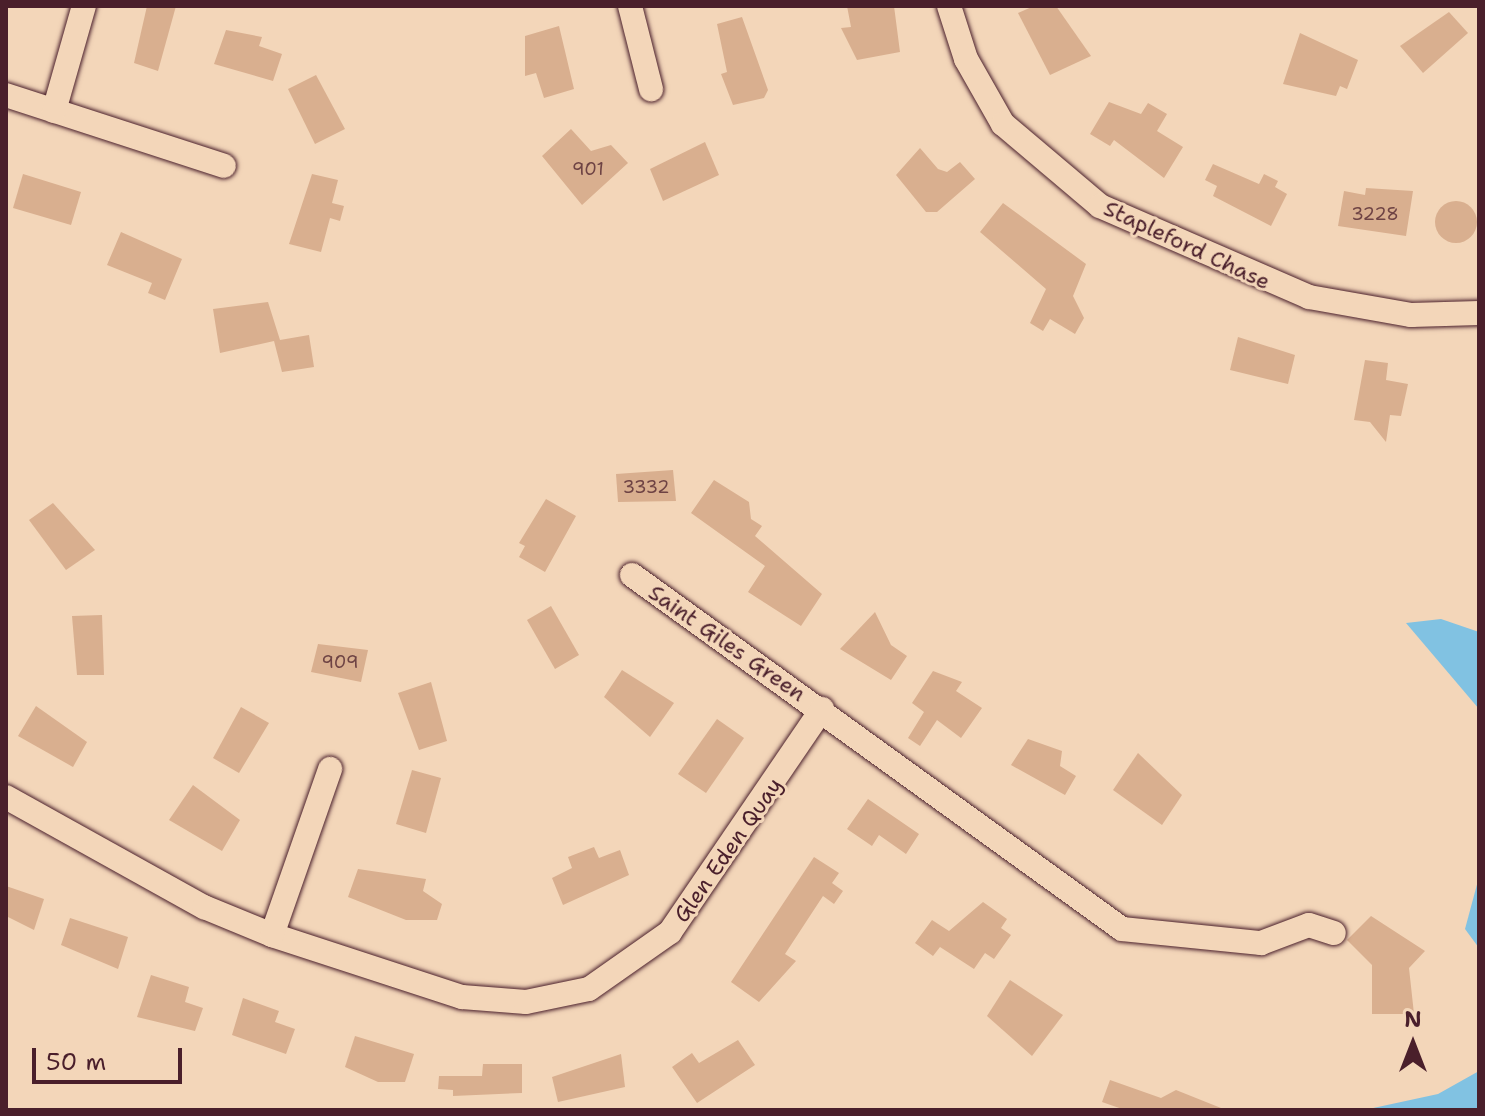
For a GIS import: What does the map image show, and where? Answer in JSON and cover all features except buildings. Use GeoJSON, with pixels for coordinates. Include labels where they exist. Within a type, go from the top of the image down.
{"type":"FeatureCollection","features":[{"type":"Feature","properties":{"kind":"street"},"geometry":{"type":"LineString","coordinates":[[54,111],[84,6]]}},
{"type":"Feature","properties":{"kind":"street"},"geometry":{"type":"LineString","coordinates":[[630,6],[651,89]]}},
{"type":"Feature","properties":{"kind":"street","name":"Stapleford Chase"},"geometry":{"type":"LineString","coordinates":[[949,6],[966,59],[1003,124],[1100,206],[1309,297],[1411,315],[1479,313]]}},
{"type":"Feature","properties":{"kind":"street"},"geometry":{"type":"LineString","coordinates":[[6,95],[224,166]]}},
{"type":"Feature","properties":{"kind":"street","name":"Saint Giles Green"},"geometry":{"type":"LineString","coordinates":[[632,575],[822,709]]}},
{"type":"Feature","properties":{"kind":"street"},"geometry":{"type":"LineString","coordinates":[[822,709],[1122,929],[1261,943],[1309,925],[1334,933]]}},
{"type":"Feature","properties":{"kind":"street","name":"Glen Eden Quay"},"geometry":{"type":"LineString","coordinates":[[6,797],[204,907],[272,935],[462,997],[526,1002],[589,989],[670,932],[822,709]]}},
{"type":"Feature","properties":{"kind":"street"},"geometry":{"type":"LineString","coordinates":[[272,935],[330,769]]}},
{"type":"Feature","properties":{"kind":"water"},"geometry":{"type":"Polygon","coordinates":[[[1441,619],[1479,632],[1479,709],[1406,623],[1441,619]]]}},
{"type":"Feature","properties":{"kind":"water"},"geometry":{"type":"Polygon","coordinates":[[[1479,877],[1479,948],[1465,929],[1479,877]]]}},
{"type":"Feature","properties":{"kind":"water"},"geometry":{"type":"Polygon","coordinates":[[[1479,1071],[1479,1110],[1364,1110],[1438,1094],[1479,1071]]]}}]}
